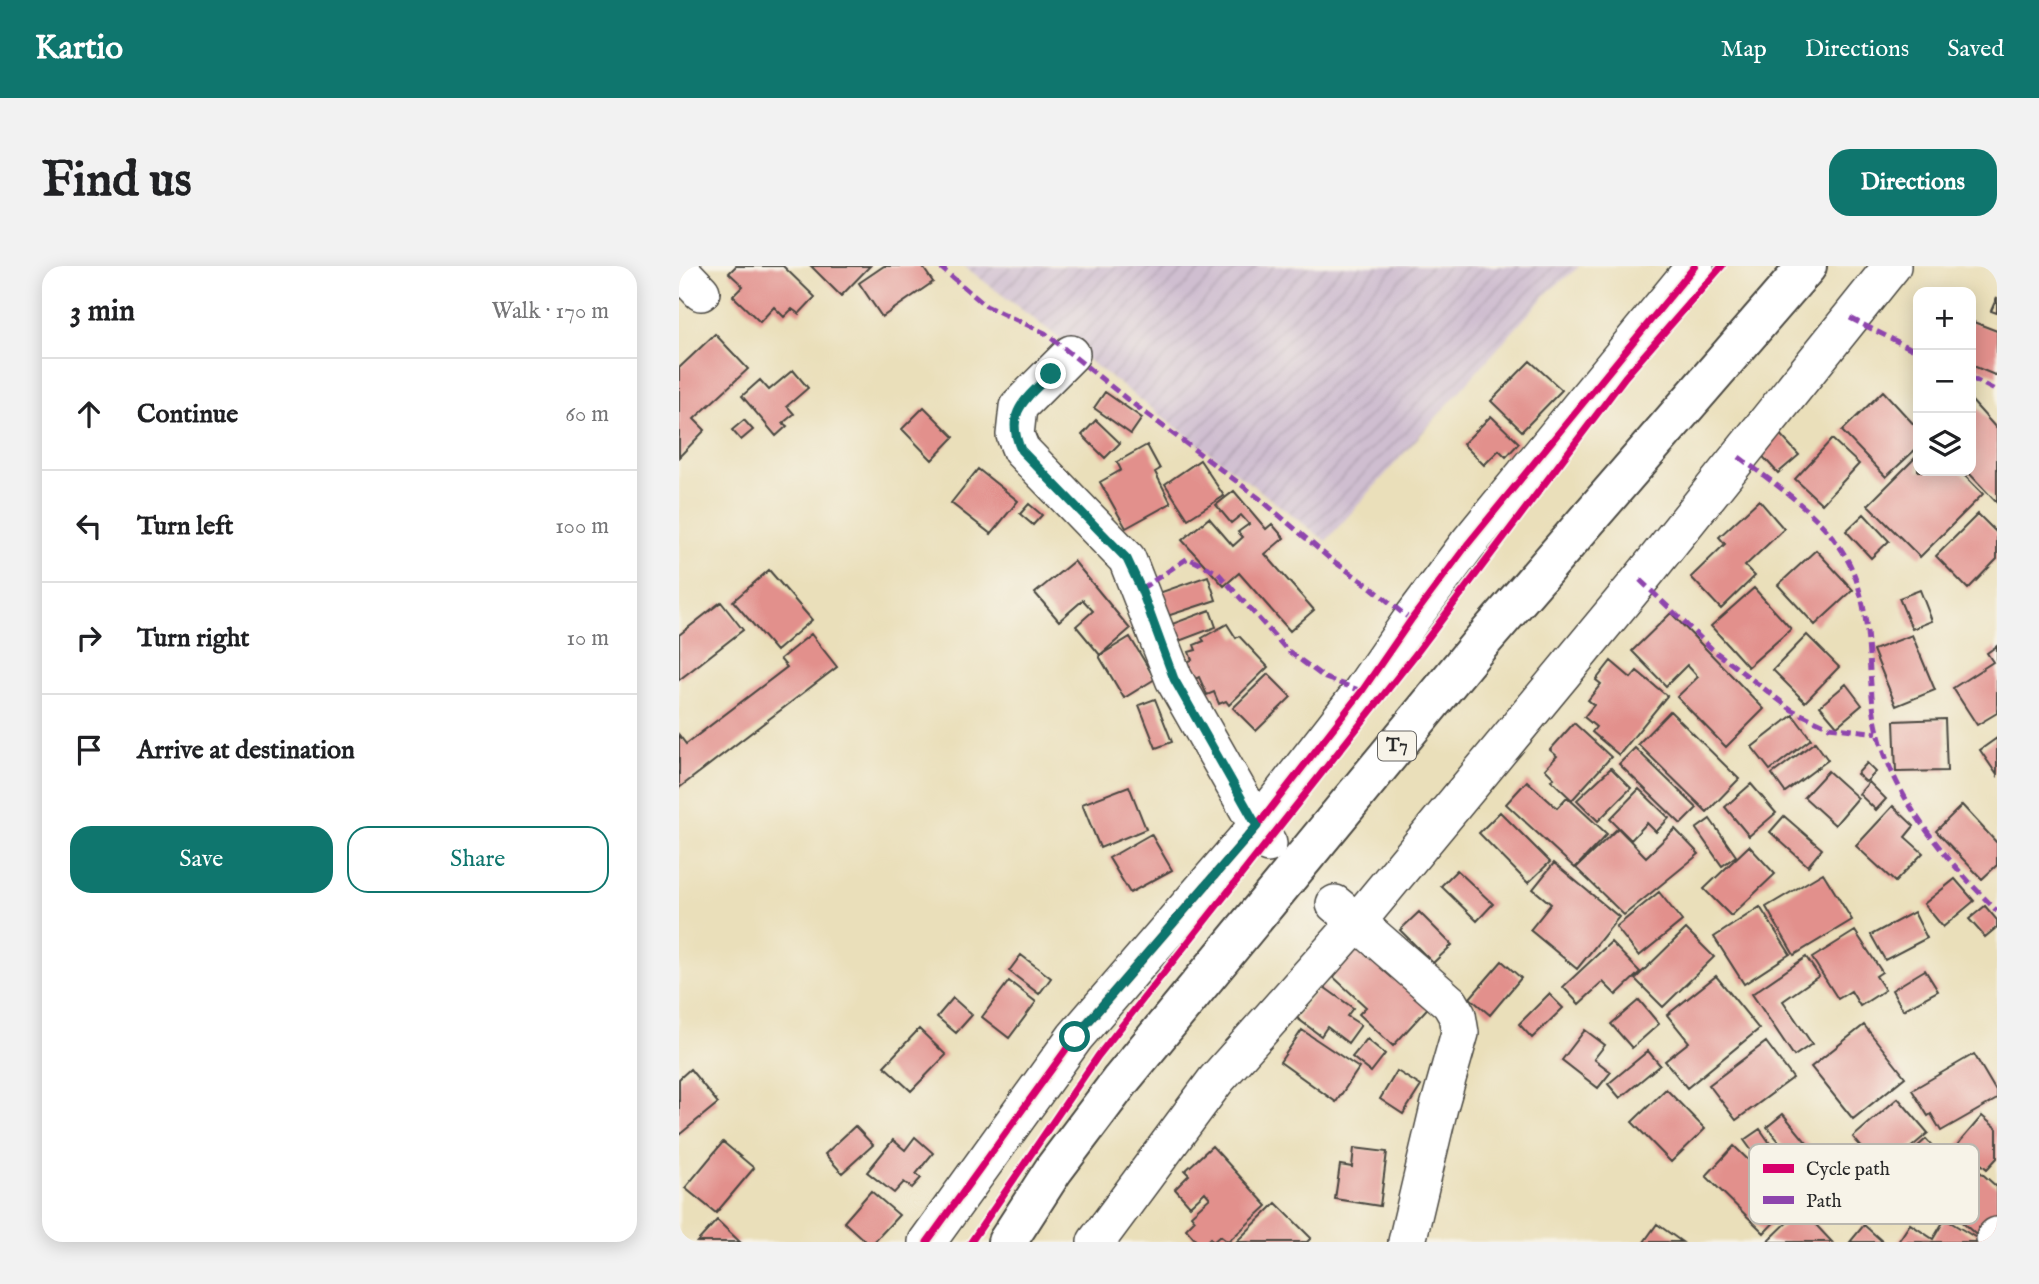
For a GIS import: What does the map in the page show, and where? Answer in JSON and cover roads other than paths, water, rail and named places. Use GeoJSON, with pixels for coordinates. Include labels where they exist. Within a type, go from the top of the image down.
{"type":"FeatureCollection","features":[{"type":"Feature","properties":{"kind":"highway","name":"T7"},"geometry":{"type":"LineString","coordinates":[[1007,1242],[1054,1169],[1121,1080],[1479,645],[1807,266]]}},
{"type":"Feature","properties":{"kind":"street"},"geometry":{"type":"LineString","coordinates":[[927,1242],[1075,1037],[1262,835],[1411,620],[1467,545],[1695,266]]}},
{"type":"Feature","properties":{"kind":"street"},"geometry":{"type":"LineString","coordinates":[[1095,1242],[1346,913],[1640,580],[1892,266]]}},
{"type":"Feature","properties":{"kind":"street"},"geometry":{"type":"LineString","coordinates":[[1071,354],[1019,407],[1014,435],[1021,450],[1127,559],[1174,679],[1262,835]]}},
{"type":"Feature","properties":{"kind":"street"},"geometry":{"type":"LineString","coordinates":[[1346,913],[1450,1003],[1457,1015],[1461,1033],[1439,1107],[1407,1242]]}}]}
